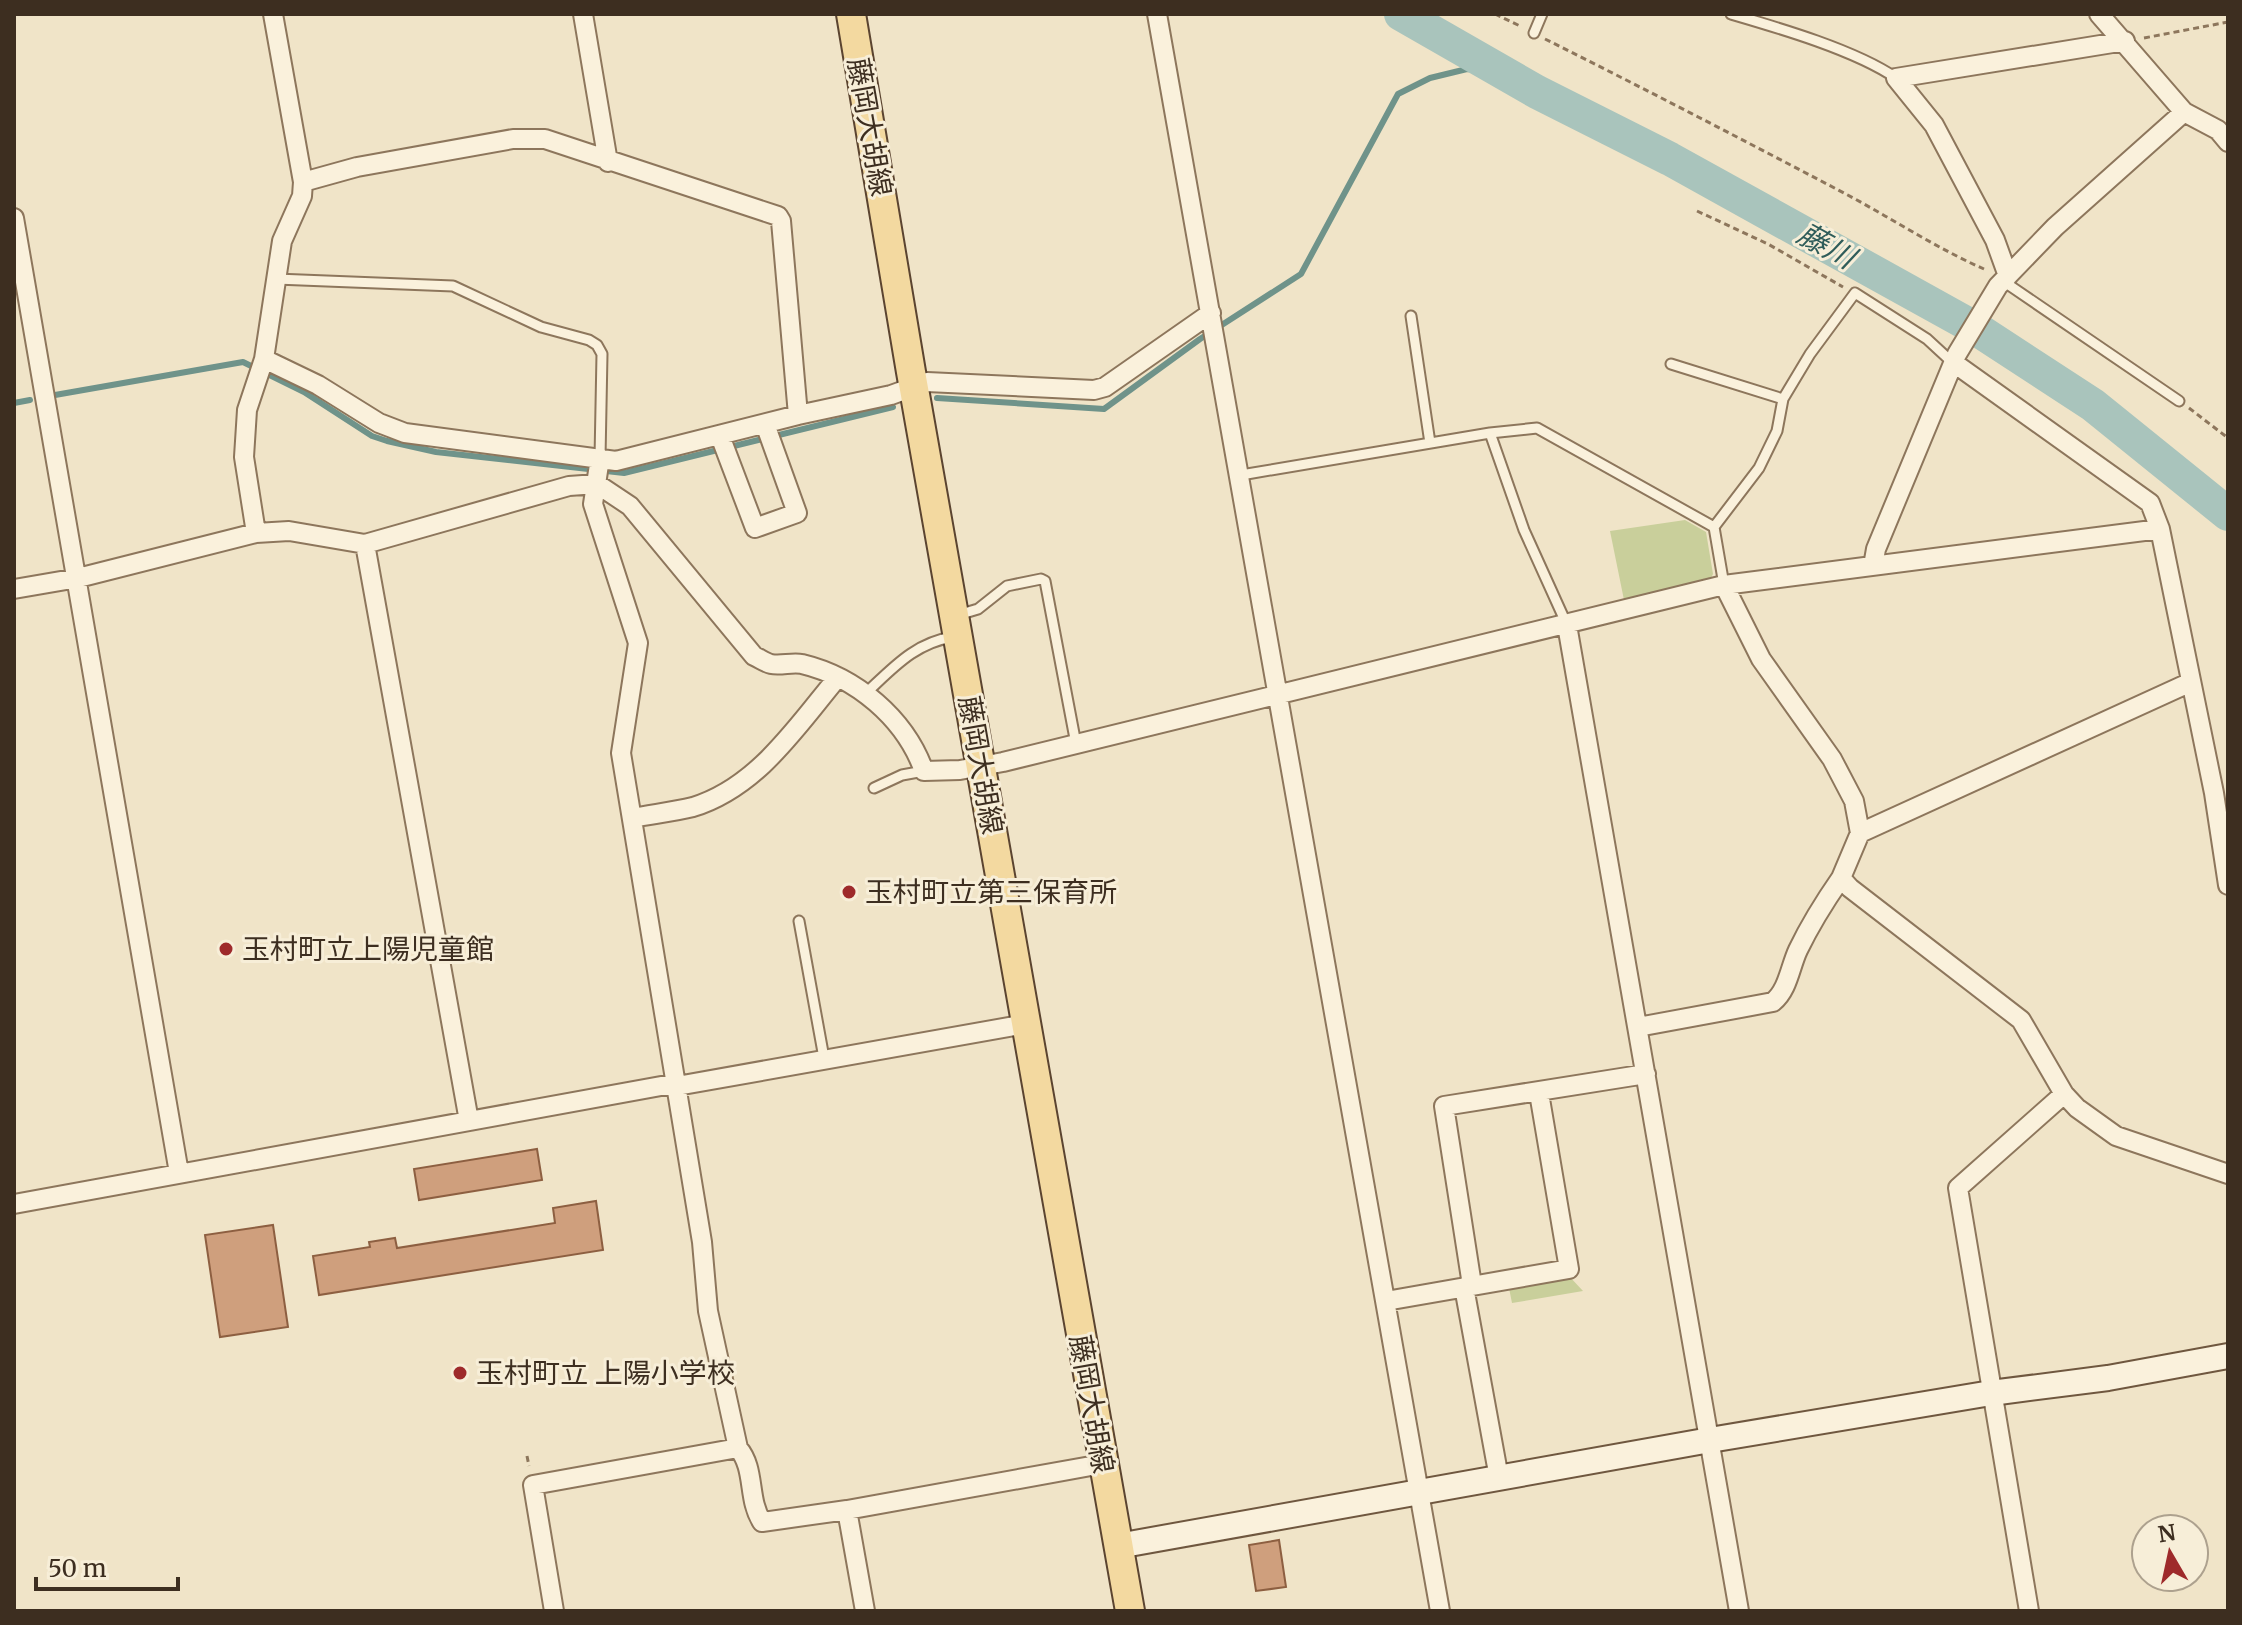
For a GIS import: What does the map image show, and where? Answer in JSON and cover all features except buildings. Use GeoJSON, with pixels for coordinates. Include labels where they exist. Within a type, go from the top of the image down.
{"type":"FeatureCollection","features":[{"type":"Feature","properties":{"kind":"main road","name":"藤岡大胡線"},"geometry":{"type":"LineString","coordinates":[[851,14],[1130,1611]]}},
{"type":"Feature","properties":{"kind":"street"},"geometry":{"type":"LineString","coordinates":[[256,533],[244,457],[247,410],[260,367],[282,241],[302,196],[303,182],[273,14]]}},
{"type":"Feature","properties":{"kind":"street"},"geometry":{"type":"LineString","coordinates":[[583,14],[608,162]]}},
{"type":"Feature","properties":{"kind":"street"},"geometry":{"type":"LineString","coordinates":[[1157,14],[1440,1611]]}},
{"type":"Feature","properties":{"kind":"street"},"geometry":{"type":"LineString","coordinates":[[2099,14],[2184,112],[2218,130],[2228,142]]}},
{"type":"Feature","properties":{"kind":"street"},"geometry":{"type":"LineString","coordinates":[[2003,281],[1995,240],[1934,125],[1896,78],[2125,41]]}},
{"type":"Feature","properties":{"kind":"street"},"geometry":{"type":"LineString","coordinates":[[1873,566],[1876,549],[1956,359],[2003,281],[2055,227],[2184,112]]}},
{"type":"Feature","properties":{"kind":"street"},"geometry":{"type":"LineString","coordinates":[[303,182],[357,167],[513,139],[545,139],[778,216],[781,221],[798,415]]}},
{"type":"Feature","properties":{"kind":"street"},"geometry":{"type":"LineString","coordinates":[[14,218],[179,1173]]}},
{"type":"Feature","properties":{"kind":"street"},"geometry":{"type":"LineString","coordinates":[[14,589],[78,578],[256,533],[289,531],[365,544],[569,486],[616,461],[768,434],[798,415],[891,395],[936,381],[1094,390],[1105,387],[1214,325]]}},
{"type":"Feature","properties":{"kind":"street"},"geometry":{"type":"LineString","coordinates":[[1956,359],[2150,503],[2160,529],[2214,793],[2228,885]]}},
{"type":"Feature","properties":{"kind":"street"},"geometry":{"type":"LineString","coordinates":[[260,367],[318,385],[379,423],[405,433],[599,471],[754,656],[771,664],[798,663],[838,677],[865,694],[892,717],[924,771],[981,766],[1076,744],[1724,585],[2160,529]]}},
{"type":"Feature","properties":{"kind":"street"},"geometry":{"type":"LineString","coordinates":[[724,444],[755,528],[797,513],[768,434]]}},
{"type":"Feature","properties":{"kind":"street"},"geometry":{"type":"LineString","coordinates":[[599,471],[593,504],[638,643],[621,753],[702,1242],[708,1311],[738,1448],[747,1459],[756,1513],[762,1522],[847,1510],[1102,1464]]}},
{"type":"Feature","properties":{"kind":"street"},"geometry":{"type":"LineString","coordinates":[[365,544],[469,1121]]}},
{"type":"Feature","properties":{"kind":"street"},"geometry":{"type":"LineString","coordinates":[[1638,1027],[1773,1002],[1781,996],[1796,955],[1841,878],[1860,833],[1854,801],[1832,759],[1761,659],[1724,585]]}},
{"type":"Feature","properties":{"kind":"street"},"geometry":{"type":"LineString","coordinates":[[1567,625],[1739,1611]]}},
{"type":"Feature","properties":{"kind":"street"},"geometry":{"type":"LineString","coordinates":[[632,818],[693,807],[722,794],[774,754],[838,677]]}},
{"type":"Feature","properties":{"kind":"street"},"geometry":{"type":"LineString","coordinates":[[1860,833],[2191,682]]}},
{"type":"Feature","properties":{"kind":"street"},"geometry":{"type":"LineString","coordinates":[[1841,878],[2021,1020],[2064,1094],[2077,1108],[2116,1136],[2228,1174]]}},
{"type":"Feature","properties":{"kind":"street"},"geometry":{"type":"LineString","coordinates":[[14,1204],[661,1086],[677,1086],[1026,1024]]}},
{"type":"Feature","properties":{"kind":"street"},"geometry":{"type":"LineString","coordinates":[[1499,1478],[1468,1286],[1444,1106],[1646,1074]]}},
{"type":"Feature","properties":{"kind":"street"},"geometry":{"type":"LineString","coordinates":[[1386,1301],[1569,1269],[1539,1093]]}},
{"type":"Feature","properties":{"kind":"street"},"geometry":{"type":"LineString","coordinates":[[2029,1611],[1958,1188],[2064,1094]]}},
{"type":"Feature","properties":{"kind":"street"},"geometry":{"type":"LineString","coordinates":[[1118,1546],[1710,1440],[1991,1393],[2108,1378],[2228,1356]]}},
{"type":"Feature","properties":{"kind":"street"},"geometry":{"type":"LineString","coordinates":[[554,1611],[533,1485],[738,1448]]}},
{"type":"Feature","properties":{"kind":"street"},"geometry":{"type":"LineString","coordinates":[[847,1510],[865,1611]]}},
{"type":"Feature","properties":{"kind":"lane"},"geometry":{"type":"LineString","coordinates":[[1534,33],[1542,14]]}},
{"type":"Feature","properties":{"kind":"lane"},"geometry":{"type":"LineString","coordinates":[[1731,14],[1774,26],[1844,53],[1883,69],[1896,78]]}},
{"type":"Feature","properties":{"kind":"lane"},"geometry":{"type":"LineString","coordinates":[[276,279],[453,286],[541,327],[589,340],[597,345],[602,354],[599,471]]}},
{"type":"Feature","properties":{"kind":"lane"},"geometry":{"type":"LineString","coordinates":[[2003,281],[2179,401]]}},
{"type":"Feature","properties":{"kind":"lane"},"geometry":{"type":"LineString","coordinates":[[1724,585],[1714,527],[1759,468],[1777,431],[1783,399],[1810,354],[1855,293],[1956,359]]}},
{"type":"Feature","properties":{"kind":"lane"},"geometry":{"type":"LineString","coordinates":[[1411,316],[1430,443]]}},
{"type":"Feature","properties":{"kind":"lane"},"geometry":{"type":"LineString","coordinates":[[1671,364],[1783,399]]}},
{"type":"Feature","properties":{"kind":"lane"},"geometry":{"type":"LineString","coordinates":[[1241,475],[1490,433],[1537,428],[1714,527]]}},
{"type":"Feature","properties":{"kind":"lane"},"geometry":{"type":"LineString","coordinates":[[1490,433],[1524,530],[1567,625]]}},
{"type":"Feature","properties":{"kind":"lane"},"geometry":{"type":"LineString","coordinates":[[865,694],[916,648],[957,626],[1007,586],[1041,579],[1045,581],[1076,744]]}},
{"type":"Feature","properties":{"kind":"lane"},"geometry":{"type":"LineString","coordinates":[[874,788],[902,775],[924,771]]}},
{"type":"Feature","properties":{"kind":"lane"},"geometry":{"type":"LineString","coordinates":[[799,921],[824,1058]]}},
{"type":"Feature","properties":{"kind":"path"},"geometry":{"type":"LineString","coordinates":[[1495,14],[1771,154],[1962,259],[1990,271],[2003,281]]}},
{"type":"Feature","properties":{"kind":"path"},"geometry":{"type":"LineString","coordinates":[[2125,41],[2228,22]]}},
{"type":"Feature","properties":{"kind":"path"},"geometry":{"type":"LineString","coordinates":[[1697,211],[1768,244],[1855,293]]}},
{"type":"Feature","properties":{"kind":"path"},"geometry":{"type":"LineString","coordinates":[[2179,401],[2228,438]]}},
{"type":"Feature","properties":{"kind":"green space"},"geometry":{"type":"Polygon","coordinates":[[[1685,520],[1706,532],[1713,574],[1710,580],[1624,600],[1610,531],[1685,520]]]}},
{"type":"Feature","properties":{"kind":"green space"},"geometry":{"type":"Polygon","coordinates":[[[1569,1276],[1583,1291],[1512,1303],[1509,1288],[1569,1276]]]}},
{"type":"Feature","properties":{"kind":"waterway","name":"藤川"},"geometry":{"type":"LineString","coordinates":[[1401,14],[1537,92],[1670,159],[1975,328],[2093,405],[2228,514]]}},
{"type":"Feature","properties":{"kind":"waterway"},"geometry":{"type":"LineString","coordinates":[[937,398],[1104,409],[1200,339],[1301,274],[1398,94],[1430,78],[1467,69],[1500,70]]}},
{"type":"Feature","properties":{"kind":"waterway"},"geometry":{"type":"LineString","coordinates":[[55,395],[243,362],[304,392],[372,436],[387,441],[436,452],[624,473],[893,407]]}},
{"type":"Feature","properties":{"kind":"waterway"},"geometry":{"type":"LineString","coordinates":[[14,403],[30,400]]}},
{"type":"Feature","properties":{"kind":"place","name":"玉村町立第三保育所"},"geometry":{"type":"Point","coordinates":[849,892]}},
{"type":"Feature","properties":{"kind":"place","name":"玉村町立上陽児童館"},"geometry":{"type":"Point","coordinates":[226,949]}},
{"type":"Feature","properties":{"kind":"place","name":"玉村町立 上陽小学校"},"geometry":{"type":"Point","coordinates":[460,1373]}}]}
